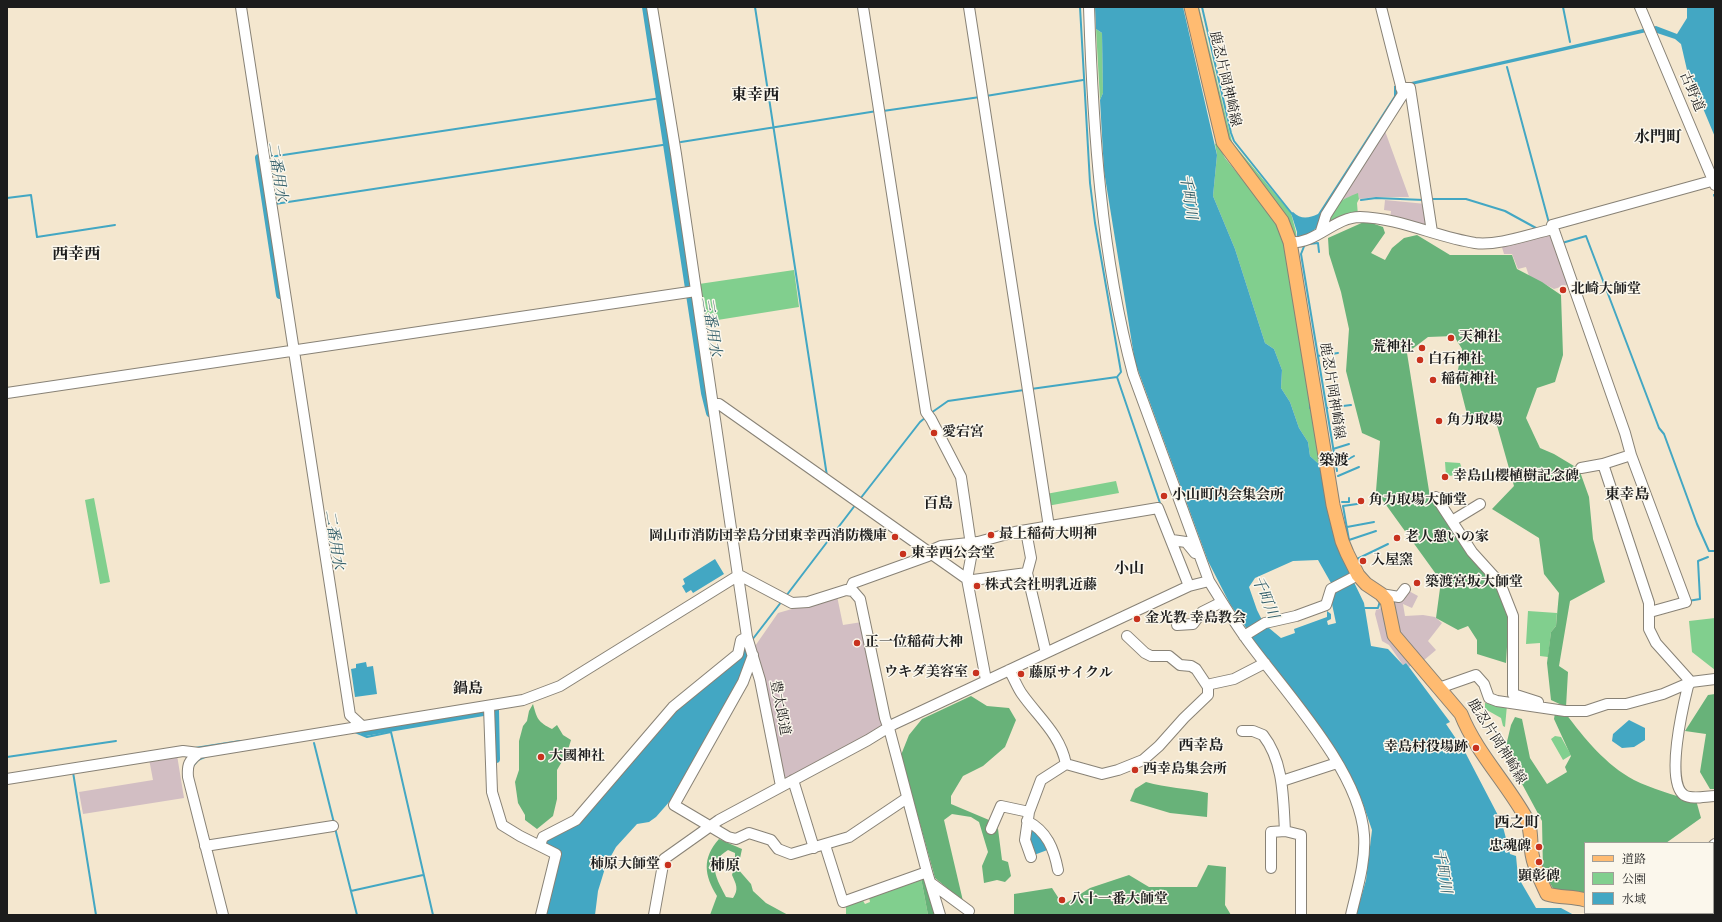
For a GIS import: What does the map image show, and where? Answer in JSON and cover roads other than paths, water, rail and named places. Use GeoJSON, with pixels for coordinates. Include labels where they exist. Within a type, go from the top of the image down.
{"type":"FeatureCollection","features":[{"type":"Feature","properties":{"kind":"main road","name":"鹿忍片岡神崎線"},"geometry":{"type":"LineString","coordinates":[[1191,7],[1223,142],[1297,242],[1333,505],[1342,541],[1356,575],[1381,594],[1387,601],[1394,635],[1461,714],[1493,769],[1526,819],[1531,832],[1534,862],[1547,894],[1556,897],[1584,900]]}},
{"type":"Feature","properties":{"kind":"street"},"geometry":{"type":"LineString","coordinates":[[240,7],[350,714],[362,726]]}},
{"type":"Feature","properties":{"kind":"street","name":"豊太郎道"},"geometry":{"type":"LineString","coordinates":[[652,7],[713,404],[736,577],[748,643],[781,786]]}},
{"type":"Feature","properties":{"kind":"street"},"geometry":{"type":"LineString","coordinates":[[863,7],[928,416],[961,476],[972,552],[968,576],[986,680]]}},
{"type":"Feature","properties":{"kind":"street"},"geometry":{"type":"LineString","coordinates":[[969,7],[1049,526]]}},
{"type":"Feature","properties":{"kind":"street"},"geometry":{"type":"LineString","coordinates":[[1089,7],[1096,156],[1104,227],[1124,339],[1133,374],[1209,580],[1222,602],[1265,663],[1298,705],[1338,763],[1359,810],[1364,833],[1360,881],[1350,915]]}},
{"type":"Feature","properties":{"kind":"street"},"geometry":{"type":"LineString","coordinates":[[1321,231],[1326,215],[1403,94],[1381,7]]}},
{"type":"Feature","properties":{"kind":"street","name":"古野道"},"geometry":{"type":"LineString","coordinates":[[1640,7],[1714,182]]}},
{"type":"Feature","properties":{"kind":"street"},"geometry":{"type":"LineString","coordinates":[[1401,86],[1410,88],[1432,232]]}},
{"type":"Feature","properties":{"kind":"street"},"geometry":{"type":"LineString","coordinates":[[1650,612],[1686,602],[1631,455],[1625,433],[1552,225],[1714,182]]}},
{"type":"Feature","properties":{"kind":"street"},"geometry":{"type":"LineString","coordinates":[[1297,242],[1342,222],[1358,217],[1389,220],[1476,243],[1493,243],[1553,229]]}},
{"type":"Feature","properties":{"kind":"street"},"geometry":{"type":"LineString","coordinates":[[7,394],[696,291]]}},
{"type":"Feature","properties":{"kind":"street"},"geometry":{"type":"LineString","coordinates":[[713,404],[719,404],[858,502],[933,551],[973,580],[1028,572]]}},
{"type":"Feature","properties":{"kind":"street"},"geometry":{"type":"LineString","coordinates":[[1581,468],[1603,464],[1631,455]]}},
{"type":"Feature","properties":{"kind":"street"},"geometry":{"type":"LineString","coordinates":[[1603,464],[1649,604],[1650,629],[1656,643],[1691,682]]}},
{"type":"Feature","properties":{"kind":"street"},"geometry":{"type":"LineString","coordinates":[[1436,496],[1472,552],[1500,583],[1513,616],[1513,694],[1565,711]]}},
{"type":"Feature","properties":{"kind":"street"},"geometry":{"type":"LineString","coordinates":[[1452,521],[1480,504]]}},
{"type":"Feature","properties":{"kind":"street"},"geometry":{"type":"LineString","coordinates":[[850,590],[854,583],[928,556],[941,546],[997,538],[1026,530],[1158,508],[1189,586]]}},
{"type":"Feature","properties":{"kind":"street"},"geometry":{"type":"LineString","coordinates":[[1026,530],[1031,558],[1028,572],[1046,652]]}},
{"type":"Feature","properties":{"kind":"street"},"geometry":{"type":"LineString","coordinates":[[1172,540],[1188,543],[1201,560]]}},
{"type":"Feature","properties":{"kind":"street"},"geometry":{"type":"LineString","coordinates":[[1246,634],[1265,623],[1296,616],[1326,605],[1329,601],[1331,589],[1356,575]]}},
{"type":"Feature","properties":{"kind":"street"},"geometry":{"type":"LineString","coordinates":[[7,779],[183,751],[199,753],[362,726],[490,710],[534,697],[560,686],[736,577],[792,604],[802,603],[840,590],[850,590],[856,594],[861,604],[885,718],[940,915]]}},
{"type":"Feature","properties":{"kind":"street"},"geometry":{"type":"LineString","coordinates":[[654,915],[664,859],[708,827],[781,786],[986,680],[1189,586],[1209,580]]}},
{"type":"Feature","properties":{"kind":"street"},"geometry":{"type":"LineString","coordinates":[[1381,594],[1399,597],[1405,589]]}},
{"type":"Feature","properties":{"kind":"street"},"geometry":{"type":"LineString","coordinates":[[1177,625],[1193,624],[1202,612],[1222,602]]}},
{"type":"Feature","properties":{"kind":"street"},"geometry":{"type":"LineString","coordinates":[[1031,857],[1025,840],[1028,816],[1041,780],[1066,764],[1102,774],[1118,770],[1143,760],[1159,746],[1184,718],[1208,696],[1208,687],[1196,669],[1191,666],[1180,665],[1170,656],[1151,656],[1145,653],[1127,636]]}},
{"type":"Feature","properties":{"kind":"street"},"geometry":{"type":"LineString","coordinates":[[748,643],[743,682],[674,805],[708,827],[728,837],[736,839],[749,833],[771,840],[778,849],[791,854],[850,837],[907,798]]}},
{"type":"Feature","properties":{"kind":"street"},"geometry":{"type":"LineString","coordinates":[[541,842],[576,820],[673,708],[738,654],[748,643]]}},
{"type":"Feature","properties":{"kind":"street"},"geometry":{"type":"LineString","coordinates":[[1208,687],[1211,684],[1234,679],[1265,663]]}},
{"type":"Feature","properties":{"kind":"street"},"geometry":{"type":"LineString","coordinates":[[1009,670],[1022,694],[1050,729],[1063,749],[1066,764]]}},
{"type":"Feature","properties":{"kind":"street"},"geometry":{"type":"LineString","coordinates":[[1439,688],[1476,675],[1484,684],[1489,698],[1497,701],[1565,711],[1586,711],[1607,704],[1626,704],[1663,694],[1691,682],[1715,680]]}},
{"type":"Feature","properties":{"kind":"street"},"geometry":{"type":"LineString","coordinates":[[1691,682],[1688,686],[1676,739],[1678,784],[1683,794],[1690,797],[1715,796]]}},
{"type":"Feature","properties":{"kind":"street"},"geometry":{"type":"LineString","coordinates":[[490,710],[492,792],[502,825],[520,836],[541,842],[556,854],[541,915]]}},
{"type":"Feature","properties":{"kind":"street"},"geometry":{"type":"LineString","coordinates":[[1242,731],[1253,731],[1263,735],[1272,750],[1282,781],[1285,831]]}},
{"type":"Feature","properties":{"kind":"street"},"geometry":{"type":"LineString","coordinates":[[199,753],[190,760],[187,765],[205,846],[223,915]]}},
{"type":"Feature","properties":{"kind":"street"},"geometry":{"type":"LineString","coordinates":[[1282,781],[1338,763]]}},
{"type":"Feature","properties":{"kind":"street"},"geometry":{"type":"LineString","coordinates":[[793,780],[814,848]]}},
{"type":"Feature","properties":{"kind":"street"},"geometry":{"type":"LineString","coordinates":[[991,830],[1001,806],[1028,816],[1051,845],[1058,870]]}},
{"type":"Feature","properties":{"kind":"street"},"geometry":{"type":"LineString","coordinates":[[205,846],[333,826]]}},
{"type":"Feature","properties":{"kind":"street"},"geometry":{"type":"LineString","coordinates":[[1271,868],[1272,832],[1285,831],[1301,835],[1301,915]]}},
{"type":"Feature","properties":{"kind":"street"},"geometry":{"type":"LineString","coordinates":[[825,845],[843,902],[927,872]]}},
{"type":"Feature","properties":{"kind":"street"},"geometry":{"type":"LineString","coordinates":[[931,884],[969,911]]}},
{"type":"Feature","properties":{"kind":"water","name":"千町川"},"geometry":{"type":"Polygon","coordinates":[[[1095,7],[1183,7],[1217,155],[1213,196],[1235,249],[1265,343],[1274,349],[1282,370],[1281,388],[1290,402],[1299,428],[1308,442],[1310,456],[1321,466],[1338,549],[1364,603],[1371,646],[1388,649],[1403,665],[1406,663],[1450,722],[1446,724],[1465,752],[1502,823],[1510,854],[1516,856],[1518,877],[1536,908],[1561,908],[1574,915],[1356,915],[1366,880],[1372,830],[1362,801],[1353,780],[1285,680],[1252,639],[1251,635],[1230,604],[1208,561],[1135,362],[1104,171],[1100,100],[1103,93],[1102,33],[1096,29],[1095,7]],[[1318,560],[1293,561],[1255,578],[1249,587],[1257,610],[1266,628],[1269,628],[1281,638],[1295,633],[1294,629],[1327,617],[1327,611],[1331,614],[1331,619],[1327,621],[1328,625],[1336,623],[1332,604],[1335,590],[1318,560]]]}},
{"type":"Feature","properties":{"kind":"water"},"geometry":{"type":"Polygon","coordinates":[[[1687,7],[1715,7],[1715,137],[1687,70],[1681,44],[1675,39],[1651,31],[1398,88],[1398,97],[1319,226],[1296,244],[1297,232],[1291,213],[1293,212],[1296,215],[1305,218],[1318,214],[1394,96],[1394,86],[1656,26],[1677,34],[1687,18],[1687,7]]]}},
{"type":"Feature","properties":{"kind":"water"},"geometry":{"type":"Polygon","coordinates":[[[715,559],[724,574],[693,593],[691,590],[686,593],[682,586],[685,584],[683,579],[715,559]]]}},
{"type":"Feature","properties":{"kind":"water"},"geometry":{"type":"Polygon","coordinates":[[[743,643],[750,652],[740,681],[672,802],[670,801],[656,817],[649,822],[637,824],[616,847],[606,865],[598,891],[595,915],[544,915],[559,852],[545,844],[546,840],[580,820],[674,711],[743,643]]]}},
{"type":"Feature","properties":{"kind":"water"},"geometry":{"type":"Polygon","coordinates":[[[366,662],[367,667],[373,666],[377,694],[355,697],[351,669],[356,668],[356,664],[366,662]]]}},
{"type":"Feature","properties":{"kind":"water"},"geometry":{"type":"Polygon","coordinates":[[[1629,720],[1645,728],[1645,740],[1634,747],[1622,748],[1612,741],[1613,734],[1629,720]]]}},
{"type":"Feature","properties":{"kind":"water"},"geometry":{"type":"Polygon","coordinates":[[[1031,825],[1050,849],[1034,855],[1028,838],[1031,825]]]}},
{"type":"Feature","properties":{"kind":"waterway","name":"三番用水"},"geometry":{"type":"LineString","coordinates":[[646,7],[705,393],[710,413]]}},
{"type":"Feature","properties":{"kind":"waterway"},"geometry":{"type":"LineString","coordinates":[[755,7],[827,476]]}},
{"type":"Feature","properties":{"kind":"waterway"},"geometry":{"type":"LineString","coordinates":[[1031,389],[1117,377],[1121,372],[1095,223],[1090,183],[1080,7]]}},
{"type":"Feature","properties":{"kind":"waterway"},"geometry":{"type":"LineString","coordinates":[[1202,7],[1234,141],[1293,215]]}},
{"type":"Feature","properties":{"kind":"waterway"},"geometry":{"type":"LineString","coordinates":[[1563,7],[1570,42]]}},
{"type":"Feature","properties":{"kind":"waterway"},"geometry":{"type":"LineString","coordinates":[[1507,67],[1549,223]]}},
{"type":"Feature","properties":{"kind":"waterway"},"geometry":{"type":"LineString","coordinates":[[986,96],[1083,80]]}},
{"type":"Feature","properties":{"kind":"waterway"},"geometry":{"type":"LineString","coordinates":[[883,111],[980,97]]}},
{"type":"Feature","properties":{"kind":"waterway"},"geometry":{"type":"LineString","coordinates":[[270,157],[661,98]]}},
{"type":"Feature","properties":{"kind":"waterway"},"geometry":{"type":"LineString","coordinates":[[681,142],[877,111]]}},
{"type":"Feature","properties":{"kind":"waterway"},"geometry":{"type":"LineString","coordinates":[[275,204],[669,144]]}},
{"type":"Feature","properties":{"kind":"waterway","name":"二番用水"},"geometry":{"type":"LineString","coordinates":[[259,158],[280,295]]}},
{"type":"Feature","properties":{"kind":"waterway"},"geometry":{"type":"LineString","coordinates":[[7,198],[31,195],[37,237],[115,225]]}},
{"type":"Feature","properties":{"kind":"waterway"},"geometry":{"type":"LineString","coordinates":[[1361,200],[1376,198],[1424,200]]}},
{"type":"Feature","properties":{"kind":"waterway"},"geometry":{"type":"LineString","coordinates":[[1430,199],[1466,199],[1505,211],[1536,228],[1540,228]]}},
{"type":"Feature","properties":{"kind":"waterway"},"geometry":{"type":"LineString","coordinates":[[1562,243],[1586,236],[1659,428],[1664,434],[1697,524],[1709,551],[1715,551]]}},
{"type":"Feature","properties":{"kind":"waterway"},"geometry":{"type":"LineString","coordinates":[[1309,244],[1318,243],[1319,252]]}},
{"type":"Feature","properties":{"kind":"waterway"},"geometry":{"type":"LineString","coordinates":[[1305,244],[1301,254],[1337,471]]}},
{"type":"Feature","properties":{"kind":"waterway"},"geometry":{"type":"LineString","coordinates":[[1318,356],[1338,353]]}},
{"type":"Feature","properties":{"kind":"waterway"},"geometry":{"type":"LineString","coordinates":[[1117,377],[1161,506]]}},
{"type":"Feature","properties":{"kind":"waterway"},"geometry":{"type":"LineString","coordinates":[[931,413],[948,401],[1024,390]]}},
{"type":"Feature","properties":{"kind":"waterway"},"geometry":{"type":"LineString","coordinates":[[1310,401],[1310,408]]}},
{"type":"Feature","properties":{"kind":"waterway"},"geometry":{"type":"LineString","coordinates":[[1327,408],[1351,405]]}},
{"type":"Feature","properties":{"kind":"waterway"},"geometry":{"type":"LineString","coordinates":[[860,499],[920,422],[926,417]]}},
{"type":"Feature","properties":{"kind":"waterway"},"geometry":{"type":"LineString","coordinates":[[1333,449],[1349,444]]}},
{"type":"Feature","properties":{"kind":"waterway"},"geometry":{"type":"LineString","coordinates":[[1336,466],[1354,456]]}},
{"type":"Feature","properties":{"kind":"waterway"},"geometry":{"type":"LineString","coordinates":[[1338,476],[1359,467]]}},
{"type":"Feature","properties":{"kind":"waterway"},"geometry":{"type":"LineString","coordinates":[[1342,502],[1349,502],[1349,498]]}},
{"type":"Feature","properties":{"kind":"waterway"},"geometry":{"type":"LineString","coordinates":[[1364,503],[1343,506],[1349,540],[1376,531]]}},
{"type":"Feature","properties":{"kind":"waterway"},"geometry":{"type":"LineString","coordinates":[[786,596],[856,504]]}},
{"type":"Feature","properties":{"kind":"waterway"},"geometry":{"type":"LineString","coordinates":[[1347,527],[1374,522]]}},
{"type":"Feature","properties":{"kind":"waterway"},"geometry":{"type":"LineString","coordinates":[[1357,559],[1388,544]]}},
{"type":"Feature","properties":{"kind":"waterway"},"geometry":{"type":"LineString","coordinates":[[1688,601],[1700,599],[1698,561],[1708,557]]}},
{"type":"Feature","properties":{"kind":"waterway"},"geometry":{"type":"LineString","coordinates":[[752,640],[782,601]]}},
{"type":"Feature","properties":{"kind":"waterway"},"geometry":{"type":"LineString","coordinates":[[1365,608],[1378,608],[1380,601]]}},
{"type":"Feature","properties":{"kind":"waterway","name":"二番用水"},"geometry":{"type":"LineString","coordinates":[[363,730],[365,732],[495,710],[496,759]]}},
{"type":"Feature","properties":{"kind":"waterway"},"geometry":{"type":"LineString","coordinates":[[355,732],[367,737],[391,732],[433,915]]}},
{"type":"Feature","properties":{"kind":"waterway"},"geometry":{"type":"LineString","coordinates":[[7,757],[116,741]]}},
{"type":"Feature","properties":{"kind":"waterway"},"geometry":{"type":"LineString","coordinates":[[195,748],[240,741]]}},
{"type":"Feature","properties":{"kind":"waterway"},"geometry":{"type":"LineString","coordinates":[[314,743],[334,823]]}},
{"type":"Feature","properties":{"kind":"waterway"},"geometry":{"type":"LineString","coordinates":[[193,766],[198,760],[207,756]]}},
{"type":"Feature","properties":{"kind":"waterway"},"geometry":{"type":"LineString","coordinates":[[73,772],[96,915]]}},
{"type":"Feature","properties":{"kind":"waterway"},"geometry":{"type":"LineString","coordinates":[[335,828],[357,915]]}},
{"type":"Feature","properties":{"kind":"waterway"},"geometry":{"type":"LineString","coordinates":[[351,891],[423,875]]}},
{"type":"Feature","properties":{"kind":"place","name":"北崎大師堂"},"geometry":{"type":"Point","coordinates":[1563,290]}},
{"type":"Feature","properties":{"kind":"place","name":"天神社"},"geometry":{"type":"Point","coordinates":[1451,338]}},
{"type":"Feature","properties":{"kind":"place","name":"荒神社"},"geometry":{"type":"Point","coordinates":[1422,348]}},
{"type":"Feature","properties":{"kind":"place","name":"白石神社"},"geometry":{"type":"Point","coordinates":[1420,360]}},
{"type":"Feature","properties":{"kind":"place","name":"稲荷神社"},"geometry":{"type":"Point","coordinates":[1433,380]}},
{"type":"Feature","properties":{"kind":"place","name":"角力取場"},"geometry":{"type":"Point","coordinates":[1439,421]}},
{"type":"Feature","properties":{"kind":"place","name":"愛宕宮"},"geometry":{"type":"Point","coordinates":[934,433]}},
{"type":"Feature","properties":{"kind":"place","name":"幸島山櫻植樹記念碑"},"geometry":{"type":"Point","coordinates":[1445,477]}},
{"type":"Feature","properties":{"kind":"place","name":"小山町内会集会所"},"geometry":{"type":"Point","coordinates":[1164,496]}},
{"type":"Feature","properties":{"kind":"place","name":"角力取場大師堂"},"geometry":{"type":"Point","coordinates":[1361,501]}},
{"type":"Feature","properties":{"kind":"place","name":"最上稲荷大明神"},"geometry":{"type":"Point","coordinates":[991,535]}},
{"type":"Feature","properties":{"kind":"place","name":"岡山市消防団幸島分団東幸西消防機庫"},"geometry":{"type":"Point","coordinates":[895,537]}},
{"type":"Feature","properties":{"kind":"place","name":"老人憩いの家"},"geometry":{"type":"Point","coordinates":[1397,538]}},
{"type":"Feature","properties":{"kind":"place","name":"東幸西公会堂"},"geometry":{"type":"Point","coordinates":[903,554]}},
{"type":"Feature","properties":{"kind":"place","name":"入屋窯"},"geometry":{"type":"Point","coordinates":[1363,561]}},
{"type":"Feature","properties":{"kind":"place","name":"築渡宮坂大師堂"},"geometry":{"type":"Point","coordinates":[1417,583]}},
{"type":"Feature","properties":{"kind":"place","name":"株式会社明乳近藤"},"geometry":{"type":"Point","coordinates":[977,586]}},
{"type":"Feature","properties":{"kind":"place","name":"金光教 幸島教会"},"geometry":{"type":"Point","coordinates":[1137,619]}},
{"type":"Feature","properties":{"kind":"place","name":"正一位稲荷大神"},"geometry":{"type":"Point","coordinates":[857,643]}},
{"type":"Feature","properties":{"kind":"place","name":"ウキダ美容室"},"geometry":{"type":"Point","coordinates":[976,673]}},
{"type":"Feature","properties":{"kind":"place","name":"藤原サイクル"},"geometry":{"type":"Point","coordinates":[1021,674]}},
{"type":"Feature","properties":{"kind":"place","name":"幸島村役場跡"},"geometry":{"type":"Point","coordinates":[1476,748]}},
{"type":"Feature","properties":{"kind":"place","name":"大國神社"},"geometry":{"type":"Point","coordinates":[541,757]}},
{"type":"Feature","properties":{"kind":"place","name":"西幸島集会所"},"geometry":{"type":"Point","coordinates":[1135,770]}},
{"type":"Feature","properties":{"kind":"place","name":"忠魂碑"},"geometry":{"type":"Point","coordinates":[1539,847]}},
{"type":"Feature","properties":{"kind":"place","name":"顕彰碑"},"geometry":{"type":"Point","coordinates":[1539,862]}},
{"type":"Feature","properties":{"kind":"place","name":"柿原大師堂"},"geometry":{"type":"Point","coordinates":[668,865]}},
{"type":"Feature","properties":{"kind":"place","name":"八十一番大師堂"},"geometry":{"type":"Point","coordinates":[1062,900]}},
{"type":"Feature","properties":{"kind":"district","name":"東幸西"},"geometry":{"type":"Point","coordinates":[755,97]}},
{"type":"Feature","properties":{"kind":"district","name":"水門町"},"geometry":{"type":"Point","coordinates":[1658,139]}},
{"type":"Feature","properties":{"kind":"district","name":"西幸西"},"geometry":{"type":"Point","coordinates":[76,256]}},
{"type":"Feature","properties":{"kind":"district","name":"築渡"},"geometry":{"type":"Point","coordinates":[1334,462]}},
{"type":"Feature","properties":{"kind":"district","name":"東幸島"},"geometry":{"type":"Point","coordinates":[1627,496]}},
{"type":"Feature","properties":{"kind":"district","name":"百島"},"geometry":{"type":"Point","coordinates":[938,505]}},
{"type":"Feature","properties":{"kind":"district","name":"小山"},"geometry":{"type":"Point","coordinates":[1129,570]}},
{"type":"Feature","properties":{"kind":"district","name":"鍋島"},"geometry":{"type":"Point","coordinates":[468,690]}},
{"type":"Feature","properties":{"kind":"district","name":"西幸島"},"geometry":{"type":"Point","coordinates":[1201,747]}},
{"type":"Feature","properties":{"kind":"district","name":"西之町"},"geometry":{"type":"Point","coordinates":[1517,824]}},
{"type":"Feature","properties":{"kind":"district","name":"柿原"},"geometry":{"type":"Point","coordinates":[725,867]}}]}
